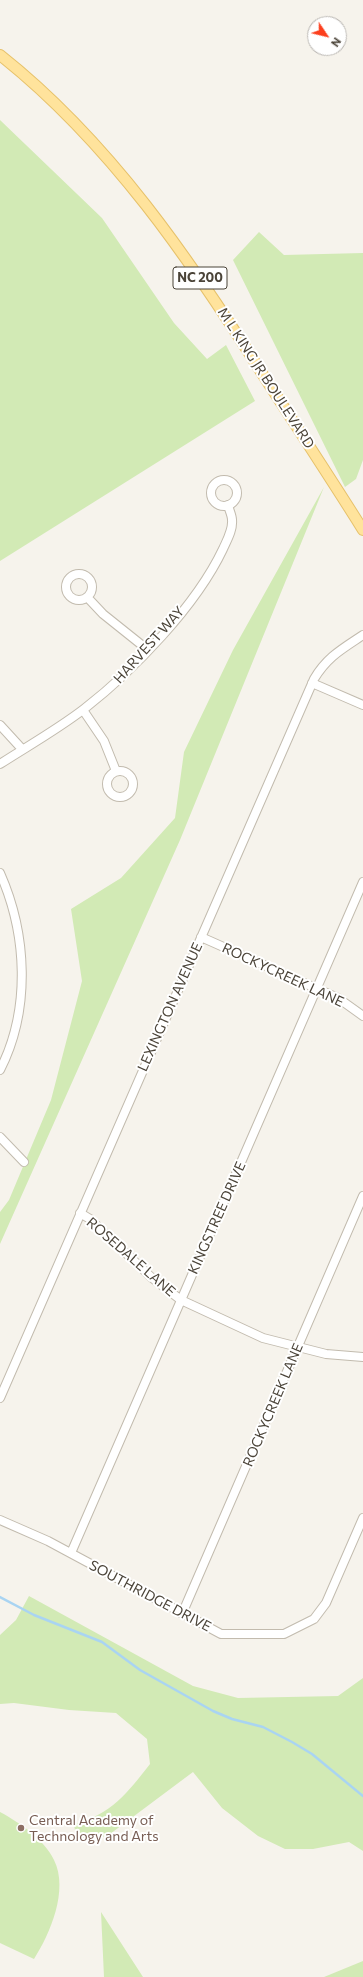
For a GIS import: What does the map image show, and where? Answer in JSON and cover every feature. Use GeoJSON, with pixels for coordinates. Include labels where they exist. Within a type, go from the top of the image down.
{"type":"FeatureCollection","features":[{"type":"Feature","properties":{"kind":"main road","name":"M L KING JR BOULEVARD"},"geometry":{"type":"LineString","coordinates":[[0,55],[42,91],[99,149],[157,219],[220,306],[363,530]]}},
{"type":"Feature","properties":{"kind":"street","name":"HARVEST WAY"},"geometry":{"type":"LineString","coordinates":[[0,764],[83,710],[109,689],[138,661],[172,624],[218,558],[229,536],[232,520],[228,505]]}},
{"type":"Feature","properties":{"kind":"street"},"geometry":{"type":"LineString","coordinates":[[87,597],[103,614],[148,650]]}},
{"type":"Feature","properties":{"kind":"street","name":"LEXINGTON AVENUE"},"geometry":{"type":"LineString","coordinates":[[0,1398],[312,683],[321,667],[330,656],[363,635]]}},
{"type":"Feature","properties":{"kind":"street"},"geometry":{"type":"LineString","coordinates":[[312,683],[363,705]]}},
{"type":"Feature","properties":{"kind":"street"},"geometry":{"type":"LineString","coordinates":[[83,710],[104,741],[116,771]]}},
{"type":"Feature","properties":{"kind":"street"},"geometry":{"type":"LineString","coordinates":[[0,725],[22,750]]}},
{"type":"Feature","properties":{"kind":"street"},"geometry":{"type":"LineString","coordinates":[[0,873],[14,914],[20,946],[22,983],[17,1020],[6,1058],[0,1070]]}},
{"type":"Feature","properties":{"kind":"street","name":"KINGSTREE DRIVE"},"geometry":{"type":"LineString","coordinates":[[71,1553],[363,882]]}},
{"type":"Feature","properties":{"kind":"street","name":"ROCKYCREEK LANE"},"geometry":{"type":"LineString","coordinates":[[201,937],[338,998],[363,1016]]}},
{"type":"Feature","properties":{"kind":"street"},"geometry":{"type":"LineString","coordinates":[[0,1137],[24,1162]]}},
{"type":"Feature","properties":{"kind":"street","name":"ROCKYCREEK LANE"},"geometry":{"type":"LineString","coordinates":[[182,1614],[363,1196]]}},
{"type":"Feature","properties":{"kind":"street","name":"ROSEDALE LANE"},"geometry":{"type":"LineString","coordinates":[[80,1213],[90,1219],[151,1276],[181,1300],[263,1338],[326,1354],[363,1357]]}},
{"type":"Feature","properties":{"kind":"street","name":"SOUTHRIDGE DRIVE"},"geometry":{"type":"LineString","coordinates":[[0,1520],[48,1541],[221,1634],[284,1634],[297,1629],[314,1618],[326,1603],[363,1518]]}},
{"type":"Feature","properties":{"kind":"green space"},"geometry":{"type":"Polygon","coordinates":[[[0,120],[102,218],[174,323],[207,359],[226,345],[255,401],[0,561],[0,120]]]}},
{"type":"Feature","properties":{"kind":"green space"},"geometry":{"type":"Polygon","coordinates":[[[259,232],[284,255],[363,253],[363,460],[356,479],[345,487],[233,260],[259,232]]]}},
{"type":"Feature","properties":{"kind":"green space"},"geometry":{"type":"Polygon","coordinates":[[[324,487],[180,840],[0,1244],[0,1212],[9,1200],[51,1100],[82,981],[71,909],[121,878],[175,818],[184,752],[233,650],[324,487]]]}},
{"type":"Feature","properties":{"kind":"green space"},"geometry":{"type":"Polygon","coordinates":[[[29,1596],[193,1686],[238,1698],[338,1696],[363,1678],[363,1851],[349,1842],[313,1849],[285,1849],[258,1836],[222,1808],[193,1772],[110,1834],[92,1841],[76,1837],[74,1824],[98,1815],[118,1801],[150,1764],[147,1739],[116,1713],[69,1710],[14,1703],[0,1704],[0,1635],[16,1620],[29,1596]]]}},
{"type":"Feature","properties":{"kind":"green space"},"geometry":{"type":"Polygon","coordinates":[[[0,1812],[23,1826],[38,1838],[50,1852],[58,1872],[59,1885],[56,1911],[46,1937],[34,1959],[0,1943],[0,1812]]]}},
{"type":"Feature","properties":{"kind":"green space"},"geometry":{"type":"Polygon","coordinates":[[[101,1912],[143,1977],[104,1977],[101,1912]]]}},
{"type":"Feature","properties":{"kind":"green space"},"geometry":{"type":"Polygon","coordinates":[[[363,1961],[363,1977],[324,1977],[363,1961]]]}},
{"type":"Feature","properties":{"kind":"waterway"},"geometry":{"type":"LineString","coordinates":[[0,1597],[34,1615],[102,1642],[140,1670],[213,1711],[232,1719],[263,1727],[292,1742],[312,1754],[363,1796]]}},
{"type":"Feature","properties":{"kind":"place","name":"Central Academy of Technology and Arts"},"geometry":{"type":"Point","coordinates":[21,1828]}}]}
